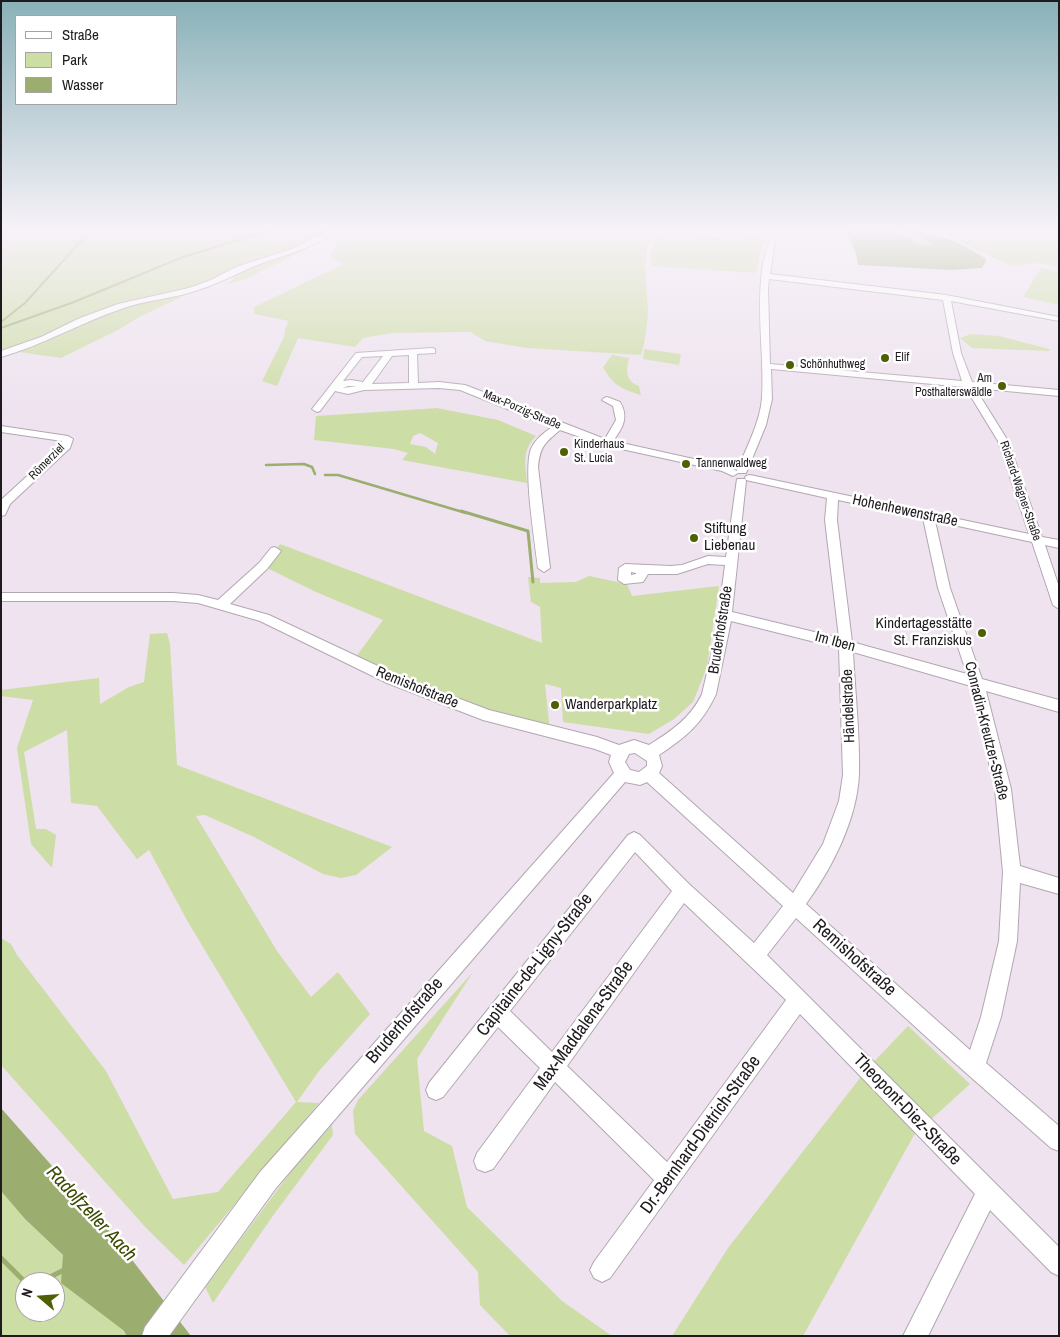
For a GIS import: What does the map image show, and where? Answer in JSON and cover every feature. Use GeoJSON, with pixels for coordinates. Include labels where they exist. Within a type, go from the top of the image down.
{"type":"FeatureCollection","features":[{"type":"Feature","properties":{"kind":"street"},"geometry":{"type":"LineString","coordinates":[[1,354],[44,339],[83,320],[121,306],[181,292]]}},
{"type":"Feature","properties":{"kind":"street","name":"Bruderhofstraße"},"geometry":{"type":"LineString","coordinates":[[650,752],[683,731],[704,705],[715,674],[726,615],[742,476],[764,414],[768,393],[765,366],[764,292]]}},
{"type":"Feature","properties":{"kind":"street"},"geometry":{"type":"LineString","coordinates":[[911,292],[946,297],[1058,319]]}},
{"type":"Feature","properties":{"kind":"street","name":"Richard-Wagner-Straße"},"geometry":{"type":"LineString","coordinates":[[946,297],[952,337],[970,386],[1002,439],[1020,484],[1036,540],[1059,605]]}},
{"type":"Feature","properties":{"kind":"street"},"geometry":{"type":"LineString","coordinates":[[317,409],[339,384],[359,355],[432,351]]}},
{"type":"Feature","properties":{"kind":"street"},"geometry":{"type":"LineString","coordinates":[[413,352],[414,386]]}},
{"type":"Feature","properties":{"kind":"street"},"geometry":{"type":"LineString","coordinates":[[365,387],[389,354]]}},
{"type":"Feature","properties":{"kind":"street"},"geometry":{"type":"LineString","coordinates":[[765,366],[1059,393]]}},
{"type":"Feature","properties":{"kind":"street","name":"Max-Porzig-Straße"},"geometry":{"type":"LineString","coordinates":[[339,384],[351,382],[365,387],[439,385],[462,387],[559,426],[607,442],[725,469],[742,476]]}},
{"type":"Feature","properties":{"kind":"street"},"geometry":{"type":"LineString","coordinates":[[607,400],[617,404],[622,413],[620,424],[607,442]]}},
{"type":"Feature","properties":{"kind":"street"},"geometry":{"type":"LineString","coordinates":[[544,568],[534,467],[535,450],[539,442],[559,426]]}},
{"type":"Feature","properties":{"kind":"street","name":"Römerziel"},"geometry":{"type":"LineString","coordinates":[[1,429],[68,439],[66,446],[5,503],[1,513]]}},
{"type":"Feature","properties":{"kind":"street","name":"Hohenhewenstraße"},"geometry":{"type":"LineString","coordinates":[[742,476],[1059,544]]}},
{"type":"Feature","properties":{"kind":"street","name":"Händelstraße"},"geometry":{"type":"LineString","coordinates":[[796,905],[828,855],[843,819],[852,775],[846,645],[831,520],[833,495]]}},
{"type":"Feature","properties":{"kind":"street","name":"Conradin-Kreutzer-Straße"},"geometry":{"type":"LineString","coordinates":[[928,516],[944,588],[977,683],[1003,790],[1012,872],[1008,940],[992,1017],[975,1066]]}},
{"type":"Feature","properties":{"kind":"street"},"geometry":{"type":"LineString","coordinates":[[221,605],[263,566],[275,551]]}},
{"type":"Feature","properties":{"kind":"street"},"geometry":{"type":"LineString","coordinates":[[642,568],[676,571],[710,559],[731,562]]}},
{"type":"Feature","properties":{"kind":"street","name":"Remishofstraße"},"geometry":{"type":"LineString","coordinates":[[1,596],[173,597],[198,599],[264,618],[392,679],[488,716],[596,743],[619,752]]}},
{"type":"Feature","properties":{"kind":"street","name":"Im Iben"},"geometry":{"type":"LineString","coordinates":[[726,615],[846,645],[1059,706]]}},
{"type":"Feature","properties":{"kind":"street"},"geometry":{"type":"LineString","coordinates":[[634,746],[650,752],[654,760],[654,768],[650,774],[641,778],[632,778],[623,774],[618,767],[616,759],[619,752],[625,748],[634,746]]}},
{"type":"Feature","properties":{"kind":"street","name":"Bruderhofstraße"},"geometry":{"type":"LineString","coordinates":[[154,1336],[268,1180],[623,774]]}},
{"type":"Feature","properties":{"kind":"street","name":"Remishofstraße"},"geometry":{"type":"LineString","coordinates":[[650,774],[1059,1140]]}},
{"type":"Feature","properties":{"kind":"street","name":"Theopont-Diez-Straße"},"geometry":{"type":"LineString","coordinates":[[634,840],[683,890],[799,999],[1059,1264]]}},
{"type":"Feature","properties":{"kind":"street","name":"Capitaine-de-Ligny-Straße"},"geometry":{"type":"LineString","coordinates":[[436,1090],[634,840]]}},
{"type":"Feature","properties":{"kind":"street"},"geometry":{"type":"LineString","coordinates":[[1012,872],[1059,886]]}},
{"type":"Feature","properties":{"kind":"street","name":"Max-Maddalena-Straße"},"geometry":{"type":"LineString","coordinates":[[485,1161],[683,890]]}},
{"type":"Feature","properties":{"kind":"street"},"geometry":{"type":"LineString","coordinates":[[755,956],[796,905]]}},
{"type":"Feature","properties":{"kind":"street","name":"Dr.-Bernhard-Dietrich-Straße"},"geometry":{"type":"LineString","coordinates":[[602,1270],[799,999]]}},
{"type":"Feature","properties":{"kind":"street"},"geometry":{"type":"LineString","coordinates":[[497,1012],[669,1178]]}},
{"type":"Feature","properties":{"kind":"street"},"geometry":{"type":"LineString","coordinates":[[915,1336],[988,1193]]}},
{"type":"Feature","properties":{"kind":"green space"},"geometry":{"type":"Polygon","coordinates":[[[1,292],[185,292],[188,294],[139,317],[120,329],[61,358],[12,351],[49,334],[16,346],[1,354],[1,292]]]}},
{"type":"Feature","properties":{"kind":"green space"},"geometry":{"type":"Polygon","coordinates":[[[285,292],[647,292],[648,313],[641,355],[527,348],[485,341],[470,332],[392,333],[363,338],[355,347],[298,338],[277,386],[262,381],[284,337],[289,321],[254,314],[254,307],[285,292]]]}},
{"type":"Feature","properties":{"kind":"green space"},"geometry":{"type":"Polygon","coordinates":[[[1026,292],[1059,292],[1059,305],[1023,297],[1026,292]]]}},
{"type":"Feature","properties":{"kind":"green space"},"geometry":{"type":"Polygon","coordinates":[[[971,334],[999,336],[1049,349],[1050,351],[972,348],[960,338],[971,334]]]}},
{"type":"Feature","properties":{"kind":"green space"},"geometry":{"type":"Polygon","coordinates":[[[644,349],[681,354],[679,365],[643,359],[644,349]]]}},
{"type":"Feature","properties":{"kind":"green space"},"geometry":{"type":"Polygon","coordinates":[[[612,355],[629,358],[627,366],[629,378],[634,384],[639,386],[641,395],[618,386],[610,378],[603,367],[612,355]]]}},
{"type":"Feature","properties":{"kind":"green space"},"geometry":{"type":"Polygon","coordinates":[[[437,408],[498,420],[536,436],[526,452],[527,483],[402,460],[408,453],[394,449],[314,440],[316,416],[437,408]],[[420,433],[413,436],[410,444],[426,447],[435,454],[438,443],[420,433]]]}},
{"type":"Feature","properties":{"kind":"green space"},"geometry":{"type":"Polygon","coordinates":[[[280,544],[542,643],[540,607],[531,602],[528,577],[540,578],[540,583],[576,582],[589,576],[627,584],[632,596],[719,586],[707,667],[693,702],[674,719],[649,734],[563,722],[561,688],[545,684],[550,731],[529,726],[353,661],[383,620],[316,592],[263,566],[280,544]]]}},
{"type":"Feature","properties":{"kind":"green space"},"geometry":{"type":"Polygon","coordinates":[[[167,633],[170,644],[177,765],[392,847],[356,875],[341,878],[323,874],[254,837],[205,815],[196,816],[277,951],[311,997],[338,972],[370,1014],[319,1071],[297,1102],[319,1103],[184,1265],[147,1229],[1,1065],[1,938],[11,944],[17,955],[106,1071],[173,1199],[218,1192],[296,1102],[188,922],[149,850],[137,859],[97,806],[71,803],[67,730],[24,752],[36,829],[46,829],[56,835],[52,868],[31,844],[17,748],[33,700],[1,696],[1,690],[99,678],[100,704],[129,687],[144,682],[150,634],[167,633]]]}},
{"type":"Feature","properties":{"kind":"green space"},"geometry":{"type":"Polygon","coordinates":[[[473,972],[417,1059],[424,1131],[452,1146],[467,1207],[562,1301],[612,1336],[510,1336],[480,1305],[478,1272],[355,1134],[353,1111],[358,1100],[473,972]]]}},
{"type":"Feature","properties":{"kind":"green space"},"geometry":{"type":"Polygon","coordinates":[[[908,1026],[970,1084],[914,1135],[803,1336],[672,1336],[728,1248],[867,1069],[908,1026]]]}},
{"type":"Feature","properties":{"kind":"green space"},"geometry":{"type":"Polygon","coordinates":[[[332,1125],[333,1135],[272,1217],[213,1303],[205,1287],[302,1157],[332,1125]]]}},
{"type":"Feature","properties":{"kind":"green space"},"geometry":{"type":"Polygon","coordinates":[[[1,1191],[25,1219],[63,1255],[127,1336],[1,1336],[1,1191]]]}},
{"type":"Feature","properties":{"kind":"water","name":"Radolfzeller Aach"},"geometry":{"type":"Polygon","coordinates":[[[1,1108],[112,1234],[191,1336],[127,1336],[123,1330],[65,1286],[65,1272],[62,1272],[63,1255],[25,1219],[1,1191],[1,1108]]]}},
{"type":"Feature","properties":{"kind":"waterway"},"geometry":{"type":"LineString","coordinates":[[1,322],[25,303],[35,292]]}},
{"type":"Feature","properties":{"kind":"waterway"},"geometry":{"type":"LineString","coordinates":[[1,328],[97,292]]}},
{"type":"Feature","properties":{"kind":"waterway"},"geometry":{"type":"LineString","coordinates":[[266,465],[304,464],[312,467],[315,474]]}},
{"type":"Feature","properties":{"kind":"waterway"},"geometry":{"type":"LineString","coordinates":[[325,475],[338,475],[466,513]]}},
{"type":"Feature","properties":{"kind":"waterway"},"geometry":{"type":"LineString","coordinates":[[461,511],[528,531],[533,582]]}},
{"type":"Feature","properties":{"kind":"waterway"},"geometry":{"type":"LineString","coordinates":[[1,1258],[15,1272]]}},
{"type":"Feature","properties":{"kind":"waterway"},"geometry":{"type":"LineString","coordinates":[[60,1272],[64,1270]]}},
{"type":"Feature","properties":{"kind":"place","name":"Elif"},"geometry":{"type":"Point","coordinates":[885,358]}},
{"type":"Feature","properties":{"kind":"place","name":"Schönhuthweg"},"geometry":{"type":"Point","coordinates":[790,365]}},
{"type":"Feature","properties":{"kind":"place","name":"Am Posthalterswäldle"},"geometry":{"type":"Point","coordinates":[1002,386]}},
{"type":"Feature","properties":{"kind":"place","name":"Kinderhaus St. Lucia"},"geometry":{"type":"Point","coordinates":[564,452]}},
{"type":"Feature","properties":{"kind":"place","name":"Tannenwaldweg"},"geometry":{"type":"Point","coordinates":[686,464]}},
{"type":"Feature","properties":{"kind":"place","name":"Stiftung Liebenau"},"geometry":{"type":"Point","coordinates":[694,538]}},
{"type":"Feature","properties":{"kind":"place","name":"Kindertagesstätte St. Franziskus"},"geometry":{"type":"Point","coordinates":[982,633]}},
{"type":"Feature","properties":{"kind":"place","name":"Wanderparkplatz"},"geometry":{"type":"Point","coordinates":[555,705]}}]}
